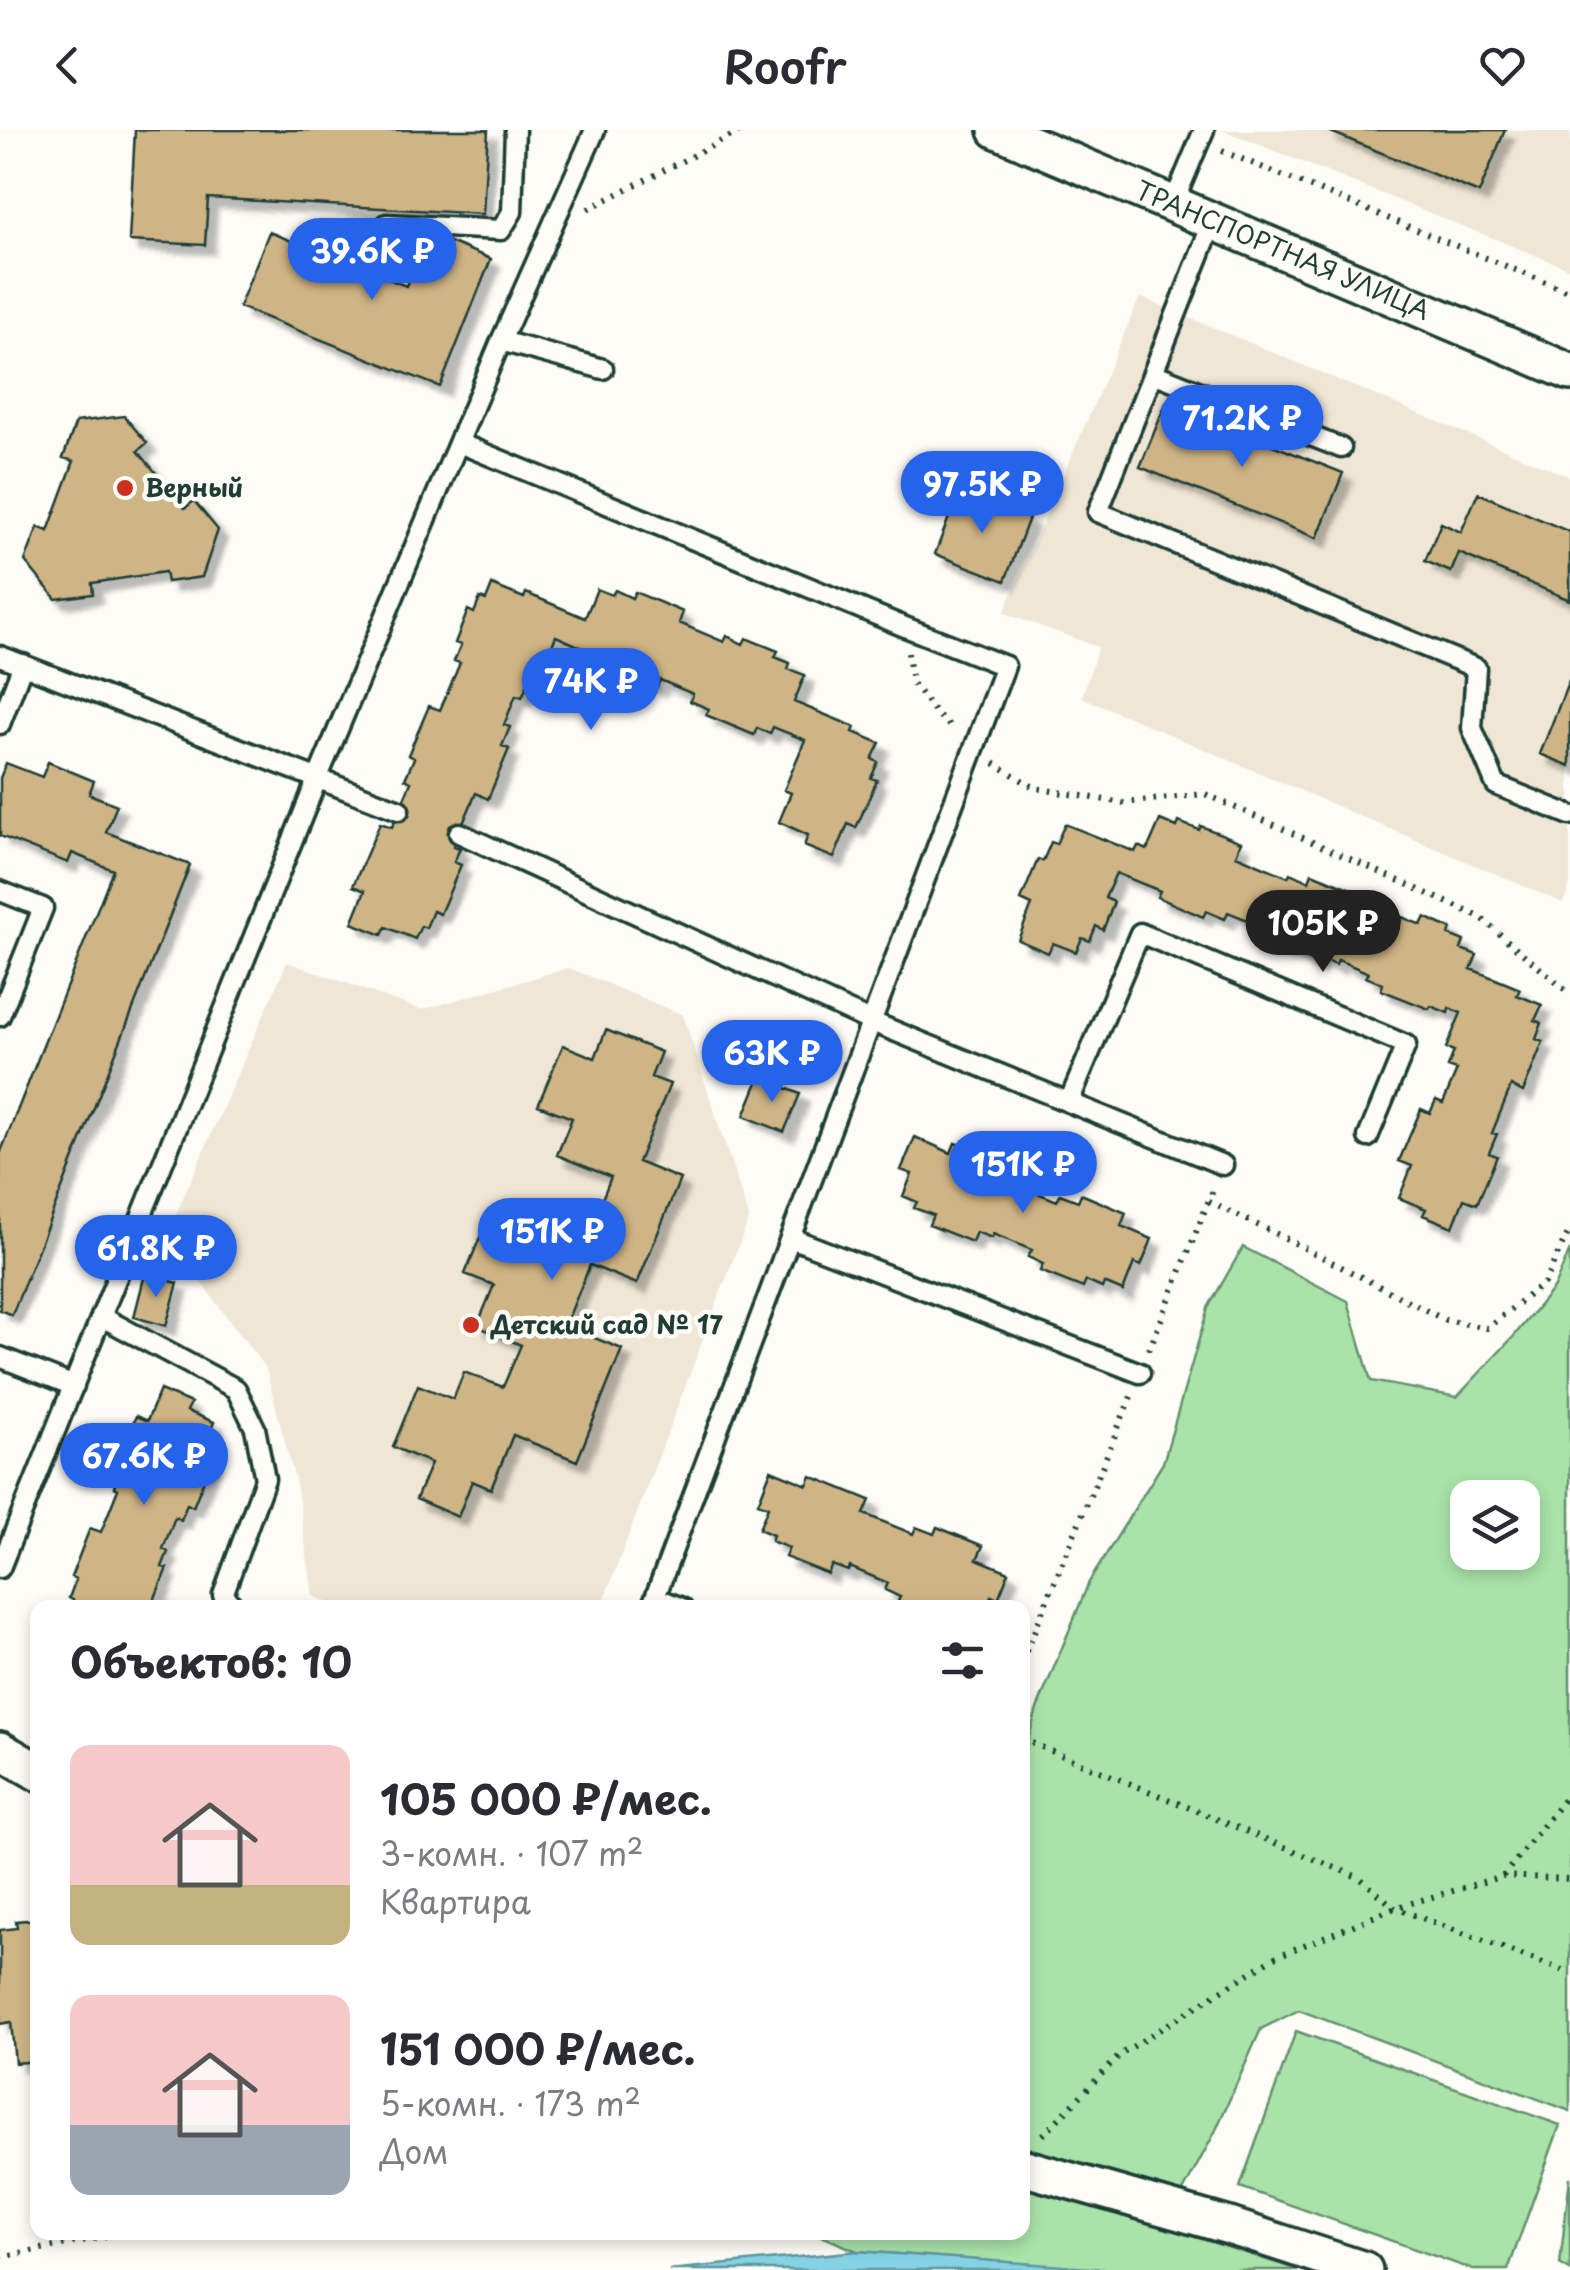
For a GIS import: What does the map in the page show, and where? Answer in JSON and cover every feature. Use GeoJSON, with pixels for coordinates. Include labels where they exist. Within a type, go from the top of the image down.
{"type":"FeatureCollection","features":[{"type":"Feature","properties":{"kind":"street","name":"ТРАНСПОРТНАЯ УЛИЦА"},"geometry":{"type":"LineString","coordinates":[[997,130],[1570,372]]}},
{"type":"Feature","properties":{"kind":"street"},"geometry":{"type":"LineString","coordinates":[[0,1750],[30,1767]]}},
{"type":"Feature","properties":{"kind":"street"},"geometry":{"type":"LineString","coordinates":[[1030,2156],[1364,2270]]}},
{"type":"Feature","properties":{"kind":"lane"},"geometry":{"type":"LineString","coordinates":[[388,224],[501,230],[512,212],[515,130]]}},
{"type":"Feature","properties":{"kind":"lane"},"geometry":{"type":"LineString","coordinates":[[0,1568],[318,777],[595,130]]}},
{"type":"Feature","properties":{"kind":"lane"},"geometry":{"type":"LineString","coordinates":[[1173,204],[1202,136]]}},
{"type":"Feature","properties":{"kind":"lane"},"geometry":{"type":"LineString","coordinates":[[1213,221],[1098,512],[1476,668],[1472,728],[1496,785],[1570,815]]}},
{"type":"Feature","properties":{"kind":"lane"},"geometry":{"type":"LineString","coordinates":[[501,342],[603,368]]}},
{"type":"Feature","properties":{"kind":"lane"},"geometry":{"type":"LineString","coordinates":[[1152,373],[1341,448]]}},
{"type":"Feature","properties":{"kind":"lane"},"geometry":{"type":"LineString","coordinates":[[459,444],[1006,666],[654,1600]]}},
{"type":"Feature","properties":{"kind":"lane"},"geometry":{"type":"LineString","coordinates":[[0,656],[399,810]]}},
{"type":"Feature","properties":{"kind":"lane"},"geometry":{"type":"LineString","coordinates":[[0,724],[23,664]]}},
{"type":"Feature","properties":{"kind":"lane"},"geometry":{"type":"LineString","coordinates":[[459,833],[872,1022],[1223,1166]]}},
{"type":"Feature","properties":{"kind":"lane"},"geometry":{"type":"LineString","coordinates":[[0,890],[44,908],[0,1016]]}},
{"type":"Feature","properties":{"kind":"lane"},"geometry":{"type":"LineString","coordinates":[[1068,1102],[1140,932],[1406,1046],[1368,1136]]}},
{"type":"Feature","properties":{"kind":"lane"},"geometry":{"type":"LineString","coordinates":[[790,1238],[1140,1373]]}},
{"type":"Feature","properties":{"kind":"lane"},"geometry":{"type":"LineString","coordinates":[[102,1317],[236,1389],[255,1428],[265,1479],[223,1594],[228,1600]]}},
{"type":"Feature","properties":{"kind":"lane"},"geometry":{"type":"LineString","coordinates":[[0,1357],[74,1386]]}},
{"type":"Feature","properties":{"kind":"path"},"geometry":{"type":"LineString","coordinates":[[552,228],[743,130]]}},
{"type":"Feature","properties":{"kind":"path"},"geometry":{"type":"LineString","coordinates":[[1202,136],[1570,292]]}},
{"type":"Feature","properties":{"kind":"path"},"geometry":{"type":"LineString","coordinates":[[906,628],[912,683],[936,714],[974,749],[1035,788],[1123,803],[1204,794],[1480,917],[1570,994]]}},
{"type":"Feature","properties":{"kind":"path"},"geometry":{"type":"LineString","coordinates":[[1030,1641],[1223,1166]]}},
{"type":"Feature","properties":{"kind":"path"},"geometry":{"type":"LineString","coordinates":[[1208,1202],[1445,1320],[1488,1328],[1544,1283],[1570,1229]]}},
{"type":"Feature","properties":{"kind":"path"},"geometry":{"type":"LineString","coordinates":[[1030,1742],[1360,1878],[1395,1908],[1570,1973]]}},
{"type":"Feature","properties":{"kind":"path"},"geometry":{"type":"LineString","coordinates":[[1503,1876],[1570,1792]]}},
{"type":"Feature","properties":{"kind":"path"},"geometry":{"type":"LineString","coordinates":[[1030,2155],[1121,2054],[1275,1957],[1395,1908],[1503,1876],[1570,1879]]}},
{"type":"Feature","properties":{"kind":"path"},"geometry":{"type":"LineString","coordinates":[[0,2256],[85,2240]]}},
{"type":"Feature","properties":{"kind":"shaded area"},"geometry":{"type":"Polygon","coordinates":[[[1222,130],[1570,130],[1570,269],[1222,130]]]}},
{"type":"Feature","properties":{"kind":"shaded area"},"geometry":{"type":"Polygon","coordinates":[[[1140,297],[1570,477],[1570,885],[1563,903],[1082,697],[1098,647],[1004,613],[1140,297]]]}},
{"type":"Feature","properties":{"kind":"shaded area","name":"Детский сад № 17"},"geometry":{"type":"Polygon","coordinates":[[[287,962],[421,1010],[569,968],[683,1015],[749,1218],[604,1600],[322,1600],[313,1596],[297,1488],[266,1369],[200,1281],[162,1246],[287,962]]]}},
{"type":"Feature","properties":{"kind":"green space"},"geometry":{"type":"Polygon","coordinates":[[[1243,1247],[1348,1301],[1371,1381],[1457,1397],[1554,1287],[1570,1250],[1570,2111],[1299,2010],[1261,2029],[1215,2132],[1180,2197],[1030,2158],[1030,1734],[1089,1582],[1163,1463],[1208,1308],[1243,1247]]]}},
{"type":"Feature","properties":{"kind":"green space"},"geometry":{"type":"Polygon","coordinates":[[[1296,2031],[1560,2125],[1508,2270],[1474,2270],[1240,2187],[1296,2031]]]}},
{"type":"Feature","properties":{"kind":"green space"},"geometry":{"type":"Polygon","coordinates":[[[1570,2177],[1570,2270],[1560,2264],[1570,2177]]]}},
{"type":"Feature","properties":{"kind":"green space"},"geometry":{"type":"Polygon","coordinates":[[[1030,2183],[1298,2270],[1105,2270],[857,2251],[831,2240],[1030,2240],[1030,2183]]]}},
{"type":"Feature","properties":{"kind":"water"},"geometry":{"type":"Polygon","coordinates":[[[857,2251],[1103,2269],[1105,2270],[669,2270],[857,2251]]]}},
{"type":"Feature","properties":{"kind":"building"},"geometry":{"type":"Polygon","coordinates":[[[135,130],[488,130],[483,214],[208,198],[205,245],[129,241],[135,130]]]}},
{"type":"Feature","properties":{"kind":"building"},"geometry":{"type":"Polygon","coordinates":[[[1326,130],[1505,130],[1479,193],[1326,130]]]}},
{"type":"Feature","properties":{"kind":"building"},"geometry":{"type":"Polygon","coordinates":[[[269,232],[406,286],[427,233],[491,259],[440,387],[239,307],[269,232]]]}},
{"type":"Feature","properties":{"kind":"building"},"geometry":{"type":"Polygon","coordinates":[[[1166,403],[1343,473],[1317,538],[1140,467],[1166,403]]]}},
{"type":"Feature","properties":{"kind":"building"},"geometry":{"type":"Polygon","coordinates":[[[124,416],[147,443],[138,451],[185,508],[194,501],[218,530],[202,577],[167,582],[165,572],[92,583],[93,594],[56,599],[25,561],[38,527],[48,531],[74,461],[63,458],[76,422],[124,416]]]}},
{"type":"Feature","properties":{"kind":"building"},"geometry":{"type":"Polygon","coordinates":[[[959,491],[1029,518],[1005,581],[935,554],[959,491]]]}},
{"type":"Feature","properties":{"kind":"building"},"geometry":{"type":"Polygon","coordinates":[[[1478,493],[1570,532],[1570,600],[1459,553],[1451,572],[1425,561],[1441,523],[1461,532],[1478,493]]]}},
{"type":"Feature","properties":{"kind":"building"},"geometry":{"type":"Polygon","coordinates":[[[492,585],[524,598],[526,593],[585,618],[597,589],[612,595],[615,590],[632,598],[635,592],[683,612],[679,623],[724,642],[727,636],[743,644],[746,638],[778,651],[775,657],[790,663],[788,669],[805,675],[794,702],[855,727],[853,732],[880,743],[872,759],[878,762],[871,778],[877,780],[856,828],[848,824],[834,858],[804,846],[808,835],[779,822],[791,793],[784,790],[805,740],[773,727],[770,734],[757,728],[754,735],[706,715],[709,709],[690,701],[693,694],[660,680],[657,687],[637,679],[634,685],[592,668],[595,661],[580,655],[583,648],[556,636],[536,683],[529,681],[522,697],[516,695],[504,725],[510,727],[502,746],[509,749],[488,799],[476,793],[459,833],[454,846],[460,848],[454,862],[461,865],[440,914],[433,911],[426,928],[421,926],[415,939],[386,927],[382,935],[352,923],[365,891],[353,886],[380,823],[392,827],[411,782],[405,779],[414,758],[408,755],[429,706],[440,710],[460,663],[454,661],[461,645],[455,643],[468,610],[474,613],[480,598],[486,600],[492,585]]]}},
{"type":"Feature","properties":{"kind":"building"},"geometry":{"type":"Polygon","coordinates":[[[1570,678],[1570,766],[1540,754],[1570,678]]]}},
{"type":"Feature","properties":{"kind":"building"},"geometry":{"type":"Polygon","coordinates":[[[48,762],[94,781],[89,794],[117,805],[106,832],[190,865],[12,1315],[0,1310],[0,1154],[113,870],[72,853],[68,863],[0,836],[0,778],[6,763],[42,777],[48,762]]]}},
{"type":"Feature","properties":{"kind":"building"},"geometry":{"type":"Polygon","coordinates":[[[1160,820],[1177,827],[1179,822],[1199,830],[1201,826],[1241,842],[1236,855],[1288,877],[1290,873],[1309,881],[1312,873],[1356,891],[1350,905],[1399,925],[1402,917],[1421,925],[1425,917],[1451,929],[1449,935],[1464,941],[1461,949],[1477,955],[1471,969],[1520,989],[1517,995],[1542,1005],[1535,1020],[1542,1023],[1536,1039],[1543,1042],[1523,1092],[1511,1086],[1492,1133],[1497,1134],[1489,1153],[1497,1156],[1477,1204],[1464,1199],[1453,1227],[1423,1215],[1426,1209],[1399,1198],[1412,1166],[1399,1161],[1421,1109],[1430,1113],[1436,1100],[1443,1103],[1457,1070],[1448,1067],[1454,1051],[1446,1048],[1461,1013],[1449,1008],[1448,1013],[1431,1006],[1429,1009],[1381,990],[1383,984],[1366,977],[1369,973],[1338,960],[1336,965],[1318,958],[1316,963],[1270,944],[1273,937],[1252,929],[1255,923],[1228,912],[1225,919],[1206,911],[1203,917],[1157,897],[1160,891],[1116,873],[1105,898],[1114,902],[1103,930],[1096,926],[1090,941],[1082,938],[1076,952],[1053,943],[1048,953],[1018,940],[1032,905],[1021,900],[1038,859],[1043,861],[1065,824],[1135,852],[1138,846],[1147,850],[1160,820]]]}},
{"type":"Feature","properties":{"kind":"building"},"geometry":{"type":"Polygon","coordinates":[[[606,1030],[661,1052],[651,1077],[670,1084],[638,1162],[680,1179],[637,1284],[590,1265],[565,1326],[622,1349],[577,1461],[513,1435],[491,1489],[472,1481],[458,1517],[416,1499],[431,1463],[393,1447],[418,1385],[453,1399],[464,1372],[503,1387],[521,1345],[477,1326],[494,1285],[465,1274],[489,1215],[524,1230],[535,1203],[591,1226],[611,1177],[557,1155],[572,1118],[538,1105],[563,1045],[595,1058],[606,1030]]]}},
{"type":"Feature","properties":{"kind":"building"},"geometry":{"type":"Polygon","coordinates":[[[760,1077],[800,1094],[784,1132],[744,1116],[760,1077]]]}},
{"type":"Feature","properties":{"kind":"building"},"geometry":{"type":"Polygon","coordinates":[[[915,1137],[951,1153],[955,1143],[1013,1167],[1008,1181],[1057,1201],[1060,1194],[1078,1201],[1081,1194],[1126,1213],[1121,1226],[1152,1239],[1141,1266],[1134,1263],[1123,1291],[1086,1281],[1083,1288],[1040,1271],[1043,1264],[1028,1257],[1032,1250],[993,1234],[992,1238],[976,1232],[972,1242],[929,1225],[933,1215],[914,1208],[917,1202],[903,1196],[912,1174],[901,1170],[915,1137]]]}},
{"type":"Feature","properties":{"kind":"building"},"geometry":{"type":"Polygon","coordinates":[[[145,1274],[178,1283],[166,1326],[134,1317],[145,1274]]]}},
{"type":"Feature","properties":{"kind":"building"},"geometry":{"type":"Polygon","coordinates":[[[160,1390],[191,1403],[187,1411],[214,1422],[207,1440],[212,1442],[207,1455],[213,1457],[193,1507],[187,1504],[181,1520],[175,1517],[163,1549],[168,1552],[162,1567],[167,1568],[154,1600],[73,1600],[69,1598],[76,1579],[71,1577],[90,1528],[101,1532],[118,1489],[114,1487],[121,1468],[116,1466],[136,1416],[147,1421],[160,1390]]]}},
{"type":"Feature","properties":{"kind":"building"},"geometry":{"type":"Polygon","coordinates":[[[771,1470],[807,1485],[811,1476],[870,1500],[864,1514],[913,1534],[916,1527],[934,1534],[937,1527],[983,1546],[977,1559],[1009,1572],[998,1599],[991,1596],[989,1600],[899,1600],[900,1597],[885,1590],[888,1583],[850,1567],[848,1571],[832,1565],[828,1574],[785,1557],[789,1548],[771,1541],[773,1535],[759,1529],[768,1507],[758,1503],[771,1470]]]}},
{"type":"Feature","properties":{"kind":"building"},"geometry":{"type":"Polygon","coordinates":[[[30,1920],[30,2062],[15,2063],[11,2022],[0,2024],[0,1930],[17,1928],[16,1921],[30,1920]]]}},
{"type":"Feature","properties":{"kind":"place","name":"Верный"},"geometry":{"type":"Point","coordinates":[125,488]}},
{"type":"Feature","properties":{"kind":"place","name":"Детский сад № 17"},"geometry":{"type":"Point","coordinates":[471,1325]}}]}
